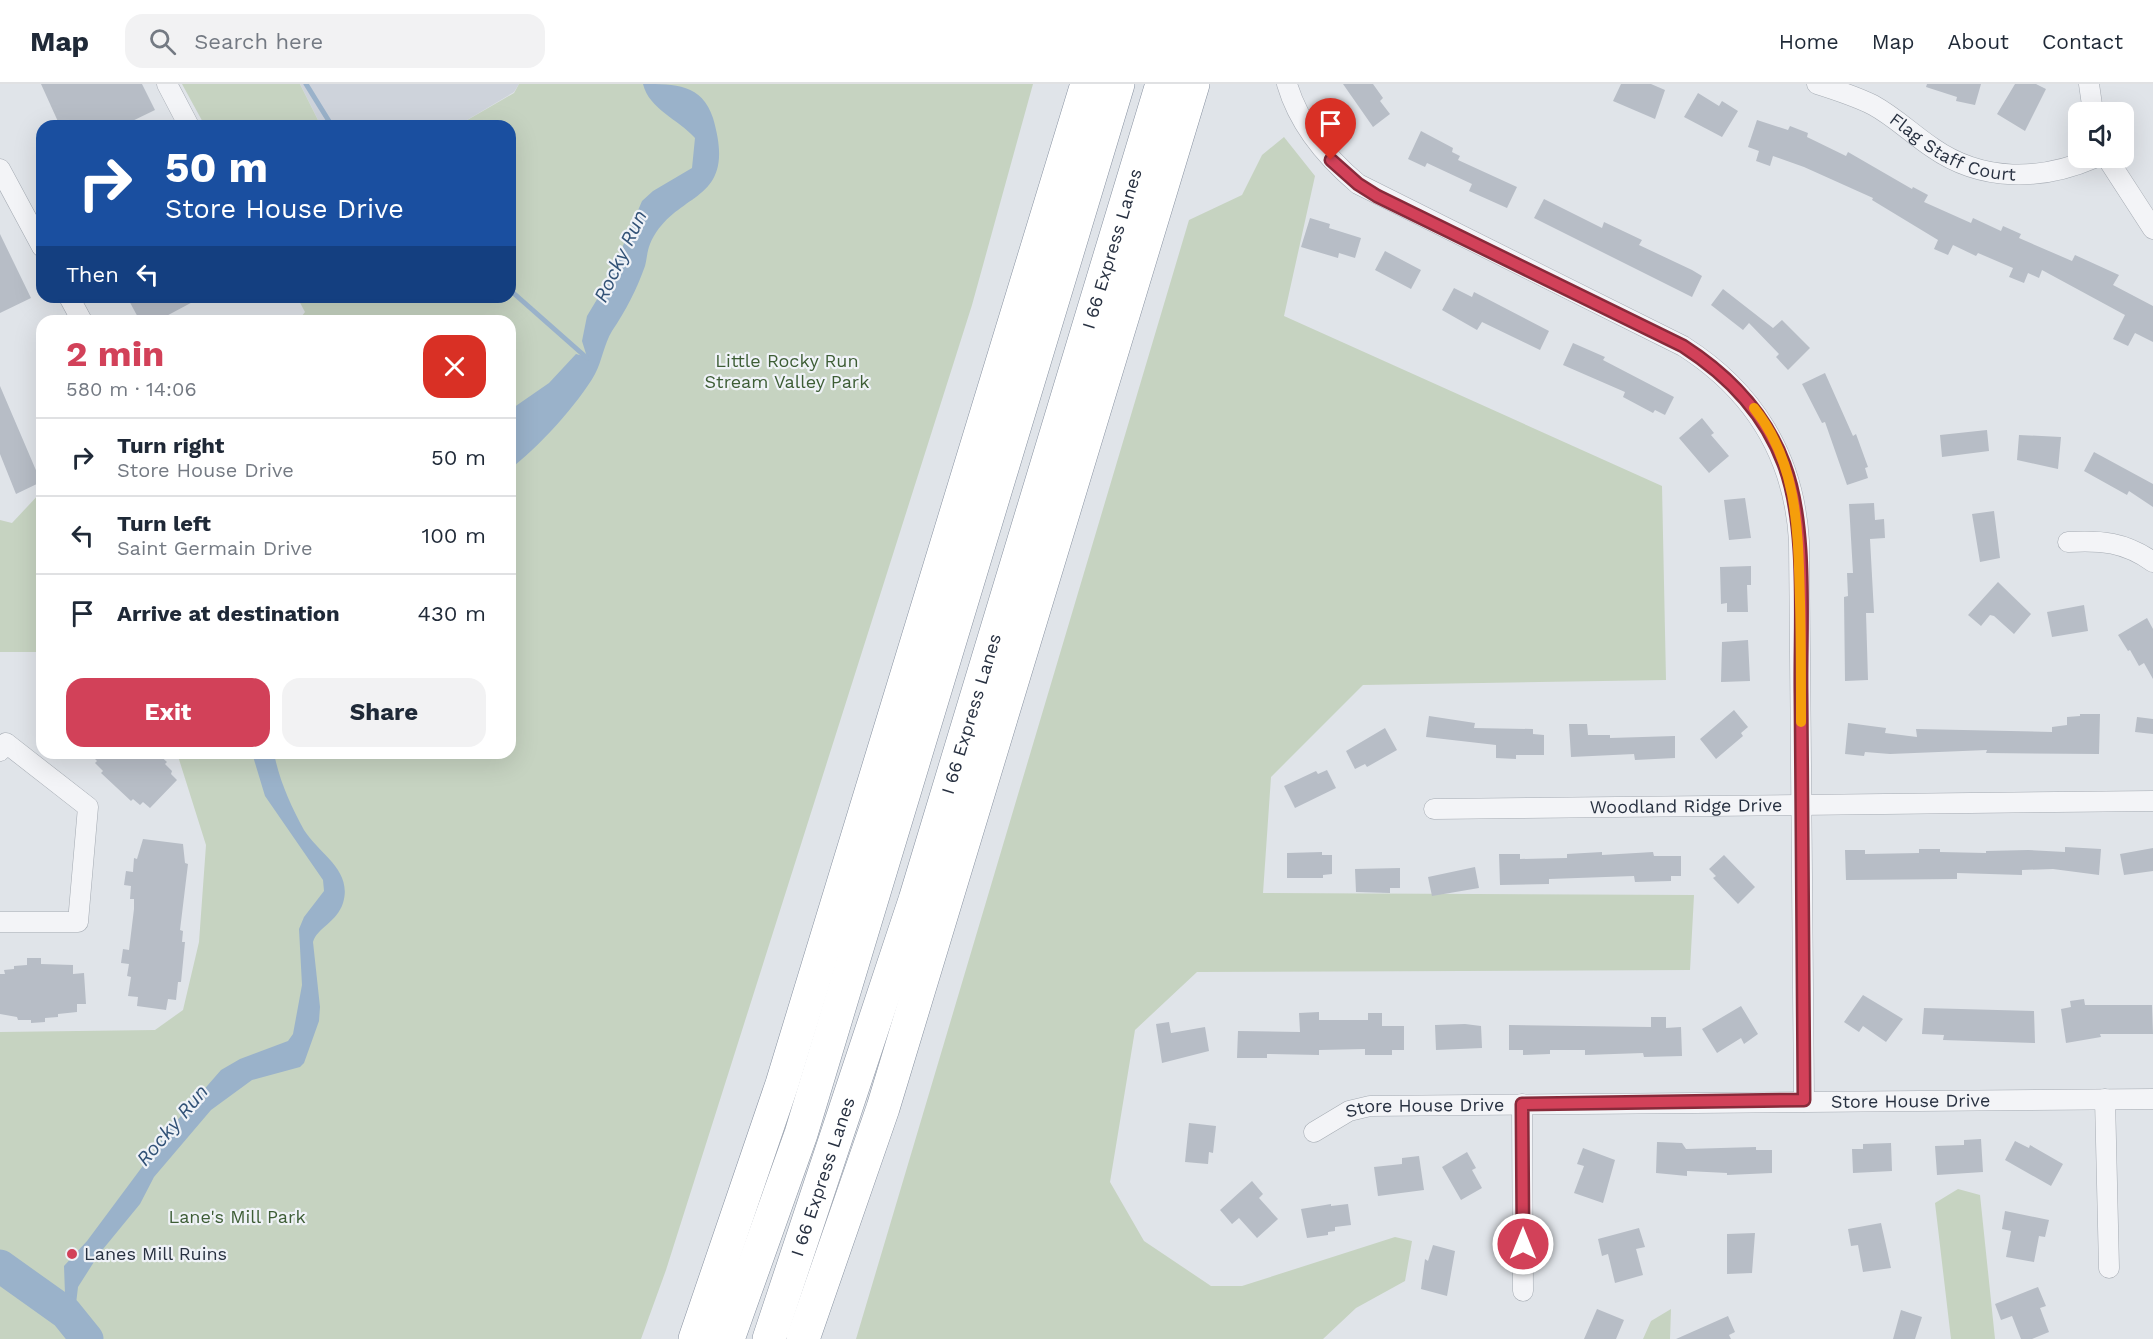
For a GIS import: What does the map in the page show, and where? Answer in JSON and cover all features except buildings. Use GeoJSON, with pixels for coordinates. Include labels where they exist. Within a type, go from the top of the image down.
{"type":"FeatureCollection","features":[{"type":"Feature","properties":{"kind":"highway"},"geometry":{"type":"LineString","coordinates":[[695,1339],[782,1084],[1088,84]]}},
{"type":"Feature","properties":{"kind":"highway","name":"I 66 Express Lanes"},"geometry":{"type":"LineString","coordinates":[[728,1339],[801,1134],[1118,84]]}},
{"type":"Feature","properties":{"kind":"highway","name":"I 66 Express Lanes"},"geometry":{"type":"LineString","coordinates":[[769,1339],[915,900],[1162,84]]}},
{"type":"Feature","properties":{"kind":"highway"},"geometry":{"type":"LineString","coordinates":[[803,1339],[883,1108],[1193,84]]}},
{"type":"Feature","properties":{"kind":"street"},"geometry":{"type":"LineString","coordinates":[[166,84],[186,120]]}},
{"type":"Feature","properties":{"kind":"street"},"geometry":{"type":"LineString","coordinates":[[1287,84],[1311,135],[1331,160],[1358,184],[1683,346],[1722,374],[1757,413],[1785,464],[1797,518],[1804,1100]]}},
{"type":"Feature","properties":{"kind":"street","name":"Flag Staff Court"},"geometry":{"type":"LineString","coordinates":[[1817,84],[1872,105],[1903,124],[1934,148],[1956,160],[1990,172],[2020,175],[2058,172],[2068,168]]}},
{"type":"Feature","properties":{"kind":"street"},"geometry":{"type":"LineString","coordinates":[[2089,84],[2092,102]]}},
{"type":"Feature","properties":{"kind":"street"},"geometry":{"type":"LineString","coordinates":[[2113,168],[2153,229]]}},
{"type":"Feature","properties":{"kind":"street"},"geometry":{"type":"LineString","coordinates":[[0,169],[36,236]]}},
{"type":"Feature","properties":{"kind":"street"},"geometry":{"type":"LineString","coordinates":[[2068,542],[2106,540],[2130,548],[2153,562]]}},
{"type":"Feature","properties":{"kind":"street"},"geometry":{"type":"LineString","coordinates":[[0,751],[6,743],[88,807],[78,922],[0,922]]}},
{"type":"Feature","properties":{"kind":"street","name":"Woodland Ridge Drive"},"geometry":{"type":"LineString","coordinates":[[1434,809],[2153,801]]}},
{"type":"Feature","properties":{"kind":"street"},"geometry":{"type":"LineString","coordinates":[[2105,1099],[2109,1268]]}},
{"type":"Feature","properties":{"kind":"street","name":"Store House Drive"},"geometry":{"type":"LineString","coordinates":[[1314,1132],[1349,1111],[1371,1106],[1804,1100],[2153,1099]]}},
{"type":"Feature","properties":{"kind":"street"},"geometry":{"type":"LineString","coordinates":[[1522,1104],[1523,1291]]}},
{"type":"Feature","properties":{"kind":"shaded area"},"geometry":{"type":"Polygon","coordinates":[[[300,84],[519,84],[514,92],[467,120],[318,120],[300,84]]]}},
{"type":"Feature","properties":{"kind":"green space"},"geometry":{"type":"Polygon","coordinates":[[[182,84],[300,84],[318,120],[202,120],[182,84]]]}},
{"type":"Feature","properties":{"kind":"green space"},"geometry":{"type":"Polygon","coordinates":[[[519,84],[1033,84],[972,305],[666,1270],[641,1339],[0,1339],[0,1032],[155,1030],[183,1010],[199,942],[206,845],[179,759],[516,759],[516,315],[303,315],[305,312],[300,303],[516,303],[516,120],[467,120],[514,93],[519,84]]]}},
{"type":"Feature","properties":{"kind":"green space"},"geometry":{"type":"Polygon","coordinates":[[[1284,137],[1315,176],[1284,316],[1662,486],[1666,680],[1363,685],[1271,777],[1263,893],[1694,895],[1690,970],[1197,972],[1135,1030],[1110,1182],[1144,1241],[1211,1286],[1242,1286],[1395,1237],[1412,1241],[1405,1281],[1356,1308],[1323,1339],[856,1339],[1189,220],[1242,195],[1262,155],[1284,137]]]}},
{"type":"Feature","properties":{"kind":"green space"},"geometry":{"type":"Polygon","coordinates":[[[36,497],[36,652],[0,652],[0,520],[12,523],[36,497]]]}},
{"type":"Feature","properties":{"kind":"green space"},"geometry":{"type":"Polygon","coordinates":[[[1958,1189],[1980,1195],[1995,1339],[1951,1339],[1935,1203],[1958,1189]]]}},
{"type":"Feature","properties":{"kind":"green space"},"geometry":{"type":"Polygon","coordinates":[[[1671,1309],[1670,1339],[1643,1339],[1651,1321],[1671,1309]]]}},
{"type":"Feature","properties":{"kind":"water","name":"Rocky Run"},"geometry":{"type":"Polygon","coordinates":[[[643,84],[666,85],[686,88],[702,98],[713,118],[719,147],[718,167],[711,182],[661,226],[650,244],[638,283],[609,336],[588,386],[557,425],[516,464],[516,406],[549,383],[576,354],[587,357],[582,341],[587,316],[608,281],[642,201],[653,191],[692,168],[695,138],[658,107],[646,93],[643,84]]]}},
{"type":"Feature","properties":{"kind":"water","name":"Rocky Run"},"geometry":{"type":"Polygon","coordinates":[[[254,759],[276,759],[286,793],[304,830],[333,863],[343,881],[345,891],[340,910],[313,942],[320,1007],[319,1021],[304,1063],[300,1067],[252,1080],[211,1110],[154,1177],[140,1204],[99,1254],[78,1287],[76,1304],[62,1299],[65,1294],[64,1266],[87,1241],[174,1124],[221,1070],[240,1059],[288,1041],[293,1034],[302,985],[299,929],[304,917],[324,891],[323,880],[265,796],[254,759]]]}},
{"type":"Feature","properties":{"kind":"waterway"},"geometry":{"type":"LineString","coordinates":[[306,84],[328,120]]}},
{"type":"Feature","properties":{"kind":"waterway"},"geometry":{"type":"LineString","coordinates":[[516,295],[587,358]]}},
{"type":"Feature","properties":{"kind":"waterway"},"geometry":{"type":"LineString","coordinates":[[0,1266],[66,1313],[87,1339]]}},
{"type":"Feature","properties":{"kind":"waterway","name":"Rocky Run"},"geometry":{"type":"LineString","coordinates":[[66,1313],[70,1295]]}},
{"type":"Feature","properties":{"kind":"slow traffic"},"geometry":{"type":"LineString","coordinates":[[1754,408],[1773,438],[1785,464],[1797,518],[1801,722]]}},
{"type":"Feature","properties":{"kind":"place","name":"Lanes Mill Ruins"},"geometry":{"type":"Point","coordinates":[72,1254]}},
{"type":"Feature","properties":{"kind":"route"},"geometry":{"type":"LineString","coordinates":[[1331,160],[1358,184],[1377,196],[1683,346],[1705,360],[1741,393],[1757,413],[1773,438],[1785,464],[1793,492],[1799,540],[1804,1100],[1522,1104],[1523,1244]]}},
{"type":"Feature","properties":{"kind":"park label","name":"Little Rocky Run Stream Valley Park"},"geometry":{"type":"Point","coordinates":[787,371]}},
{"type":"Feature","properties":{"kind":"park label","name":"Lane's Mill Park"},"geometry":{"type":"Point","coordinates":[237,1217]}}]}
